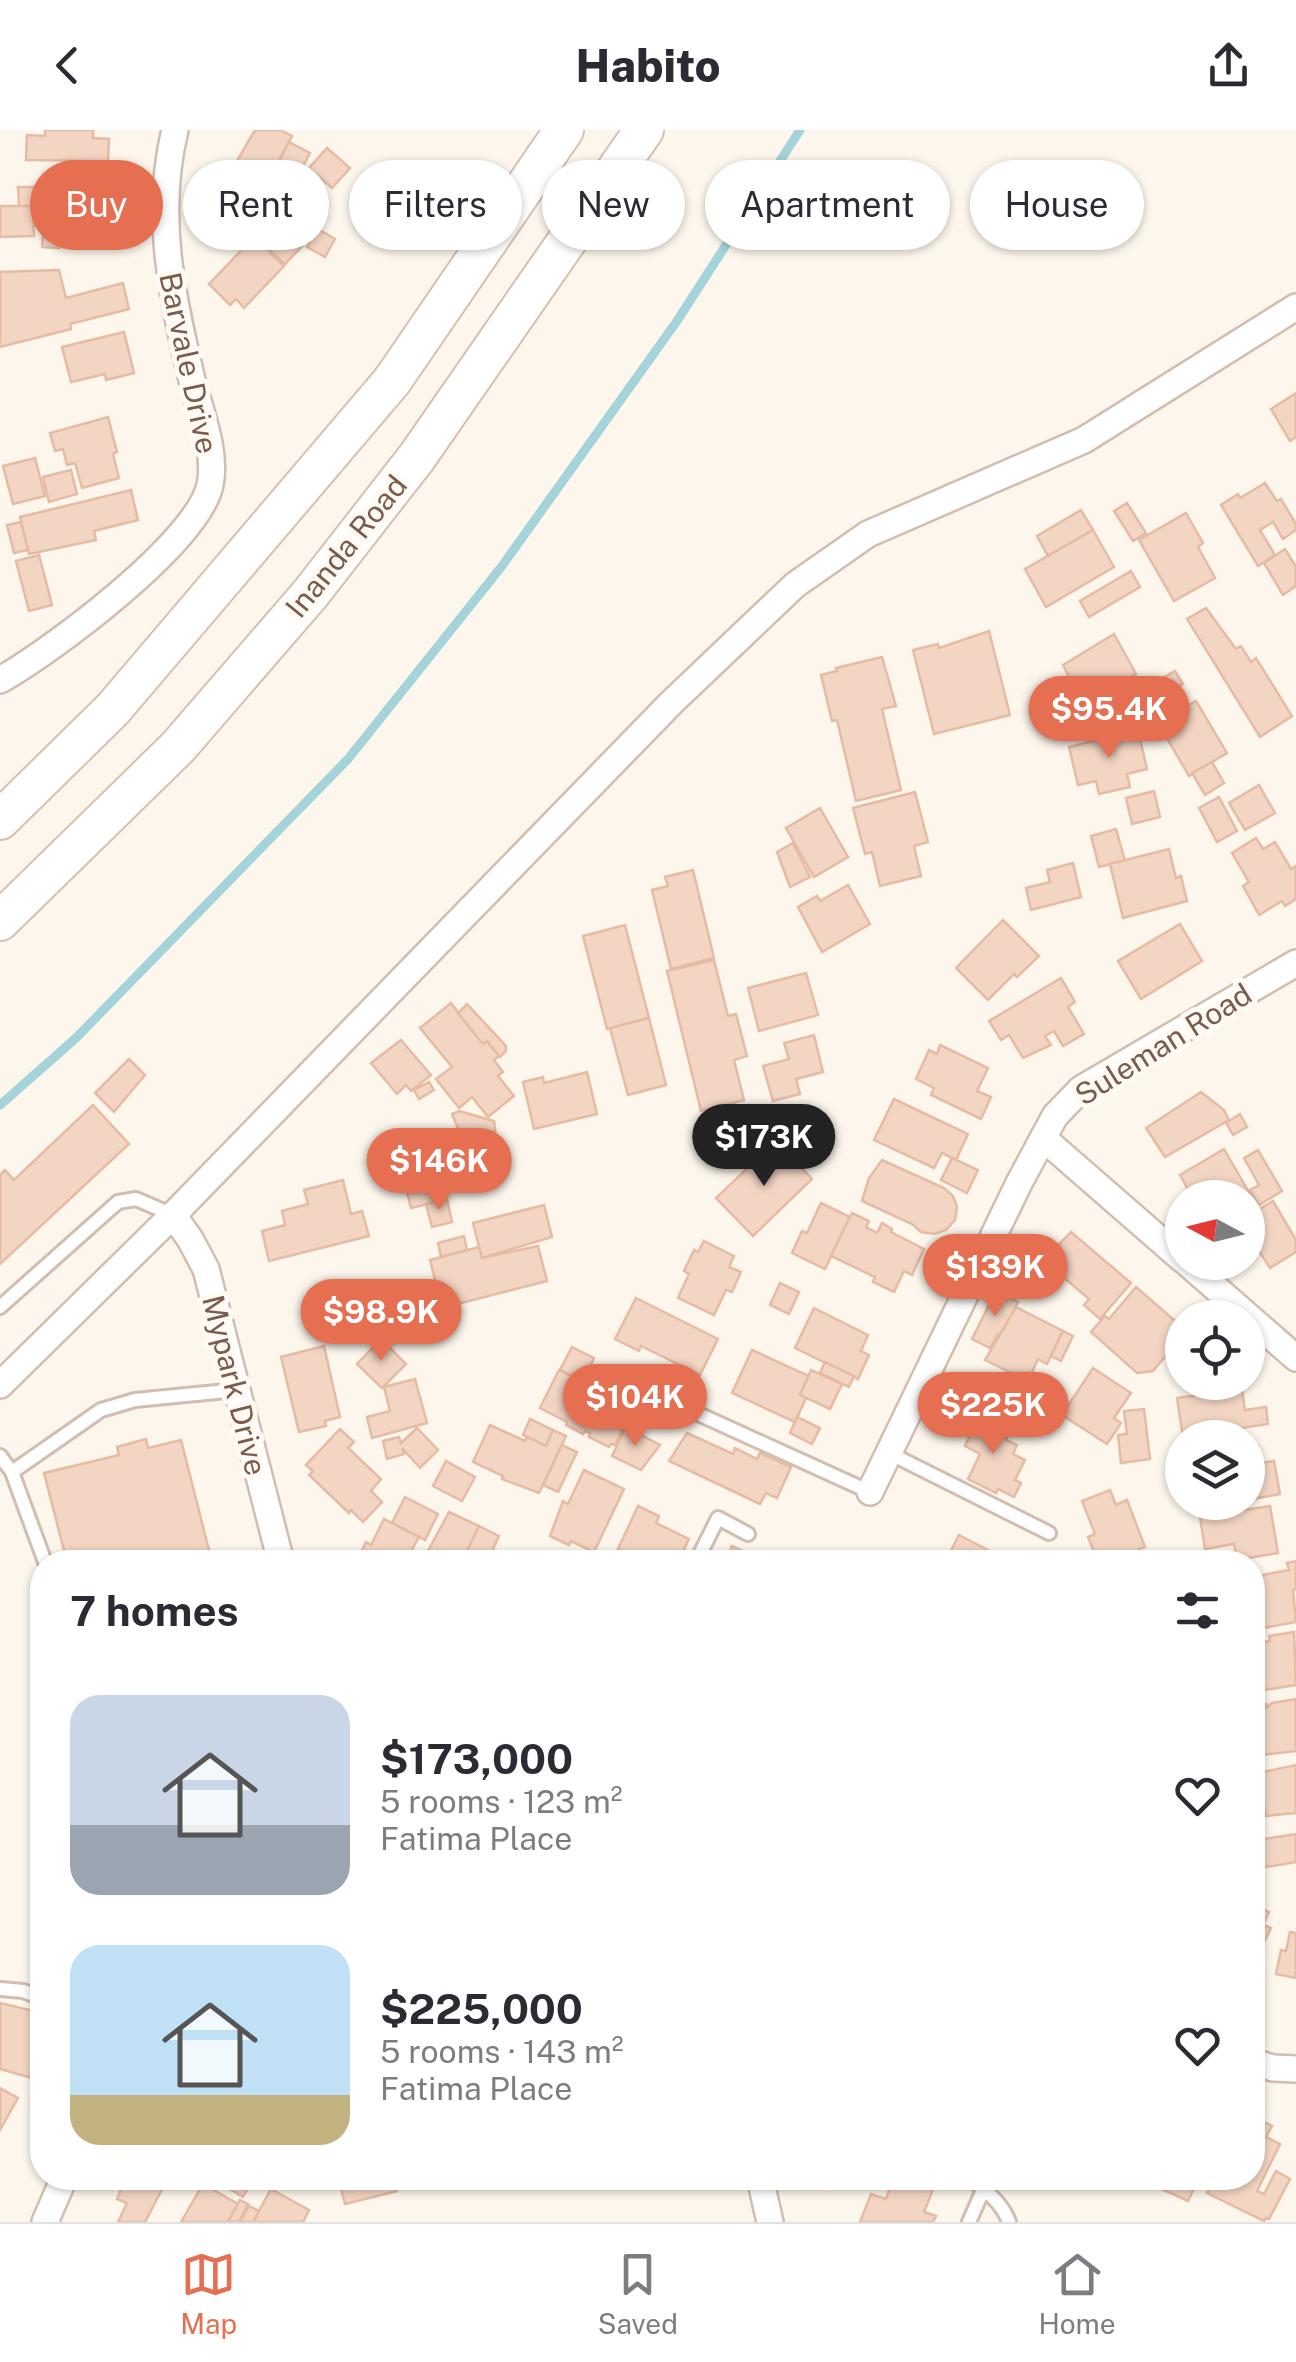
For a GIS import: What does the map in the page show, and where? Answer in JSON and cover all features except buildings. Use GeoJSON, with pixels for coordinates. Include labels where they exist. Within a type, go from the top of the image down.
{"type":"FeatureCollection","features":[{"type":"Feature","properties":{"kind":"main road"},"geometry":{"type":"LineString","coordinates":[[0,820],[113,709],[392,381],[564,130]]}},
{"type":"Feature","properties":{"kind":"main road","name":"Inanda Road"},"geometry":{"type":"LineString","coordinates":[[0,921],[178,748],[311,593],[417,458],[644,130]]}},
{"type":"Feature","properties":{"kind":"street","name":"Barvale Drive"},"geometry":{"type":"LineString","coordinates":[[0,680],[89,621],[178,537],[207,496],[211,482],[209,448],[177,315],[165,239],[164,204],[174,130]]}},
{"type":"Feature","properties":{"kind":"street"},"geometry":{"type":"LineString","coordinates":[[0,1385],[173,1216],[661,714],[795,584],[868,534],[1084,440],[1296,308]]}},
{"type":"Feature","properties":{"kind":"street","name":"Suleman Road"},"geometry":{"type":"LineString","coordinates":[[870,1492],[1055,1116],[1081,1089],[1296,963]]}},
{"type":"Feature","properties":{"kind":"street"},"geometry":{"type":"LineString","coordinates":[[1042,1138],[1165,1245]]}},
{"type":"Feature","properties":{"kind":"street","name":"Mypark Drive"},"geometry":{"type":"LineString","coordinates":[[173,1216],[206,1269],[277,1550]]}},
{"type":"Feature","properties":{"kind":"street"},"geometry":{"type":"LineString","coordinates":[[1206,1280],[1296,1358]]}},
{"type":"Feature","properties":{"kind":"street"},"geometry":{"type":"LineString","coordinates":[[1265,2066],[1296,2070]]}},
{"type":"Feature","properties":{"kind":"street"},"geometry":{"type":"LineString","coordinates":[[51,2220],[60,2190]]}},
{"type":"Feature","properties":{"kind":"street"},"geometry":{"type":"LineString","coordinates":[[763,2190],[770,2222]]}},
{"type":"Feature","properties":{"kind":"lane"},"geometry":{"type":"LineString","coordinates":[[0,1307],[118,1202],[136,1199],[173,1216]]}},
{"type":"Feature","properties":{"kind":"lane"},"geometry":{"type":"LineString","coordinates":[[12,1472],[101,1410],[135,1400],[237,1390]]}},
{"type":"Feature","properties":{"kind":"lane"},"geometry":{"type":"LineString","coordinates":[[694,1412],[870,1492]]}},
{"type":"Feature","properties":{"kind":"lane"},"geometry":{"type":"LineString","coordinates":[[890,1453],[1049,1533]]}},
{"type":"Feature","properties":{"kind":"lane"},"geometry":{"type":"LineString","coordinates":[[0,1456],[12,1472],[41,1550]]}},
{"type":"Feature","properties":{"kind":"lane"},"geometry":{"type":"LineString","coordinates":[[702,1550],[718,1518],[748,1534]]}},
{"type":"Feature","properties":{"kind":"lane"},"geometry":{"type":"LineString","coordinates":[[0,1989],[30,1993]]}},
{"type":"Feature","properties":{"kind":"lane"},"geometry":{"type":"LineString","coordinates":[[969,2222],[983,2190]]}},
{"type":"Feature","properties":{"kind":"lane"},"geometry":{"type":"LineString","coordinates":[[986,2190],[1010,2222]]}},
{"type":"Feature","properties":{"kind":"waterway"},"geometry":{"type":"LineString","coordinates":[[0,1105],[76,1038],[348,759],[502,566],[677,321],[800,130]]}}]}
